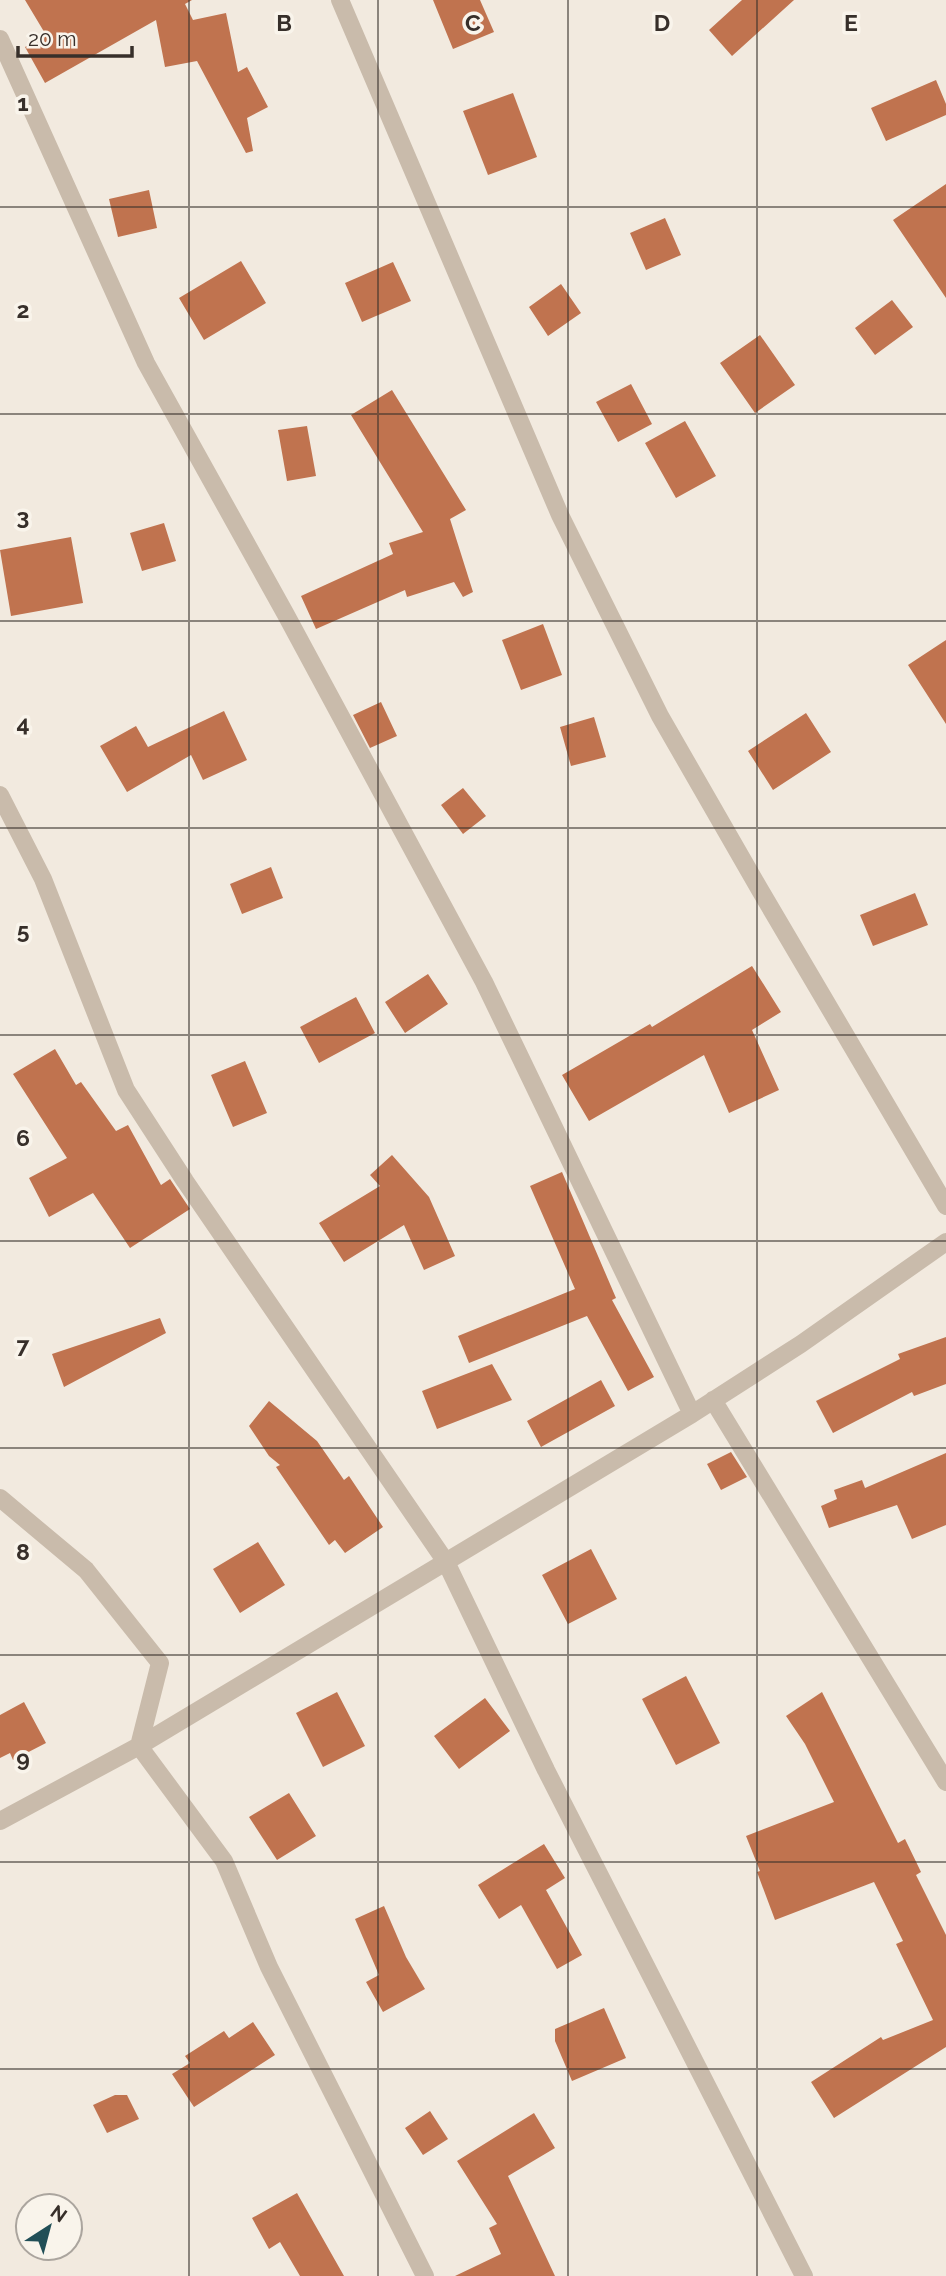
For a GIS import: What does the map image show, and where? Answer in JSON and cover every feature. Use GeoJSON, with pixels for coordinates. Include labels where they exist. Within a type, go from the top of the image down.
{"type":"FeatureCollection","features":[{"type":"Feature","properties":{"kind":"street"},"geometry":{"type":"LineString","coordinates":[[340,0],[560,515],[660,716],[766,902],[946,1206]]}},
{"type":"Feature","properties":{"kind":"street"},"geometry":{"type":"LineString","coordinates":[[0,39],[146,363],[285,613],[484,982],[692,1414]]}},
{"type":"Feature","properties":{"kind":"street"},"geometry":{"type":"LineString","coordinates":[[0,795],[43,879],[126,1090],[185,1181],[446,1562],[552,1782],[804,2276]]}},
{"type":"Feature","properties":{"kind":"street"},"geometry":{"type":"LineString","coordinates":[[0,1821],[139,1746],[692,1414],[801,1344],[946,1242]]}},
{"type":"Feature","properties":{"kind":"street"},"geometry":{"type":"LineString","coordinates":[[713,1400],[946,1782]]}},
{"type":"Feature","properties":{"kind":"street"},"geometry":{"type":"LineString","coordinates":[[0,1498],[86,1570],[160,1663],[139,1746]]}},
{"type":"Feature","properties":{"kind":"street"},"geometry":{"type":"LineString","coordinates":[[139,1746],[224,1861],[269,1967],[425,2276]]}},
{"type":"Feature","properties":{"kind":"building"},"geometry":{"type":"Polygon","coordinates":[[[25,0],[192,0],[185,4],[193,20],[226,13],[238,72],[247,67],[268,107],[247,118],[253,151],[246,153],[197,61],[165,67],[156,20],[45,83],[25,47],[46,35],[25,0]]]}},
{"type":"Feature","properties":{"kind":"building"},"geometry":{"type":"Polygon","coordinates":[[[433,0],[480,0],[494,32],[453,49],[433,0]]]}},
{"type":"Feature","properties":{"kind":"building"},"geometry":{"type":"Polygon","coordinates":[[[742,0],[794,0],[732,56],[709,30],[742,0]]]}},
{"type":"Feature","properties":{"kind":"building"},"geometry":{"type":"Polygon","coordinates":[[[936,80],[946,104],[946,115],[886,141],[871,108],[936,80]]]}},
{"type":"Feature","properties":{"kind":"building"},"geometry":{"type":"Polygon","coordinates":[[[513,93],[537,157],[488,175],[463,111],[513,93]]]}},
{"type":"Feature","properties":{"kind":"building"},"geometry":{"type":"Polygon","coordinates":[[[946,184],[946,298],[893,220],[946,184]]]}},
{"type":"Feature","properties":{"kind":"building"},"geometry":{"type":"Polygon","coordinates":[[[149,190],[157,228],[118,237],[109,199],[149,190]]]}},
{"type":"Feature","properties":{"kind":"building"},"geometry":{"type":"Polygon","coordinates":[[[665,218],[681,255],[646,270],[630,233],[665,218]]]}},
{"type":"Feature","properties":{"kind":"building"},"geometry":{"type":"Polygon","coordinates":[[[241,261],[266,303],[204,340],[179,298],[241,261]]]}},
{"type":"Feature","properties":{"kind":"building"},"geometry":{"type":"Polygon","coordinates":[[[393,262],[411,301],[362,322],[345,283],[393,262]]]}},
{"type":"Feature","properties":{"kind":"building"},"geometry":{"type":"Polygon","coordinates":[[[561,284],[581,313],[548,336],[529,307],[561,284]]]}},
{"type":"Feature","properties":{"kind":"building"},"geometry":{"type":"Polygon","coordinates":[[[892,300],[913,327],[875,355],[855,328],[892,300]]]}},
{"type":"Feature","properties":{"kind":"building"},"geometry":{"type":"Polygon","coordinates":[[[760,335],[795,385],[755,413],[720,363],[760,335]]]}},
{"type":"Feature","properties":{"kind":"building"},"geometry":{"type":"Polygon","coordinates":[[[631,384],[652,424],[618,442],[596,402],[631,384]]]}},
{"type":"Feature","properties":{"kind":"building"},"geometry":{"type":"Polygon","coordinates":[[[392,390],[466,510],[450,519],[473,592],[463,597],[454,582],[407,597],[405,590],[316,629],[301,596],[393,554],[389,543],[423,532],[351,415],[392,390]]]}},
{"type":"Feature","properties":{"kind":"building"},"geometry":{"type":"Polygon","coordinates":[[[685,421],[716,476],[676,498],[645,443],[685,421]]]}},
{"type":"Feature","properties":{"kind":"building"},"geometry":{"type":"Polygon","coordinates":[[[307,426],[316,476],[287,481],[278,430],[307,426]]]}},
{"type":"Feature","properties":{"kind":"building"},"geometry":{"type":"Polygon","coordinates":[[[164,523],[176,561],[142,571],[130,533],[164,523]]]}},
{"type":"Feature","properties":{"kind":"building"},"geometry":{"type":"Polygon","coordinates":[[[71,537],[83,603],[11,616],[0,550],[71,537]]]}},
{"type":"Feature","properties":{"kind":"building"},"geometry":{"type":"Polygon","coordinates":[[[543,624],[562,675],[521,690],[502,640],[543,624]]]}},
{"type":"Feature","properties":{"kind":"building"},"geometry":{"type":"Polygon","coordinates":[[[946,640],[946,724],[908,665],[946,640]]]}},
{"type":"Feature","properties":{"kind":"building"},"geometry":{"type":"Polygon","coordinates":[[[381,702],[397,736],[370,748],[353,715],[381,702]]]}},
{"type":"Feature","properties":{"kind":"building"},"geometry":{"type":"Polygon","coordinates":[[[224,711],[247,760],[203,780],[191,755],[127,792],[100,746],[136,726],[148,747],[224,711]]]}},
{"type":"Feature","properties":{"kind":"building"},"geometry":{"type":"Polygon","coordinates":[[[806,713],[831,752],[773,790],[748,751],[806,713]]]}},
{"type":"Feature","properties":{"kind":"building"},"geometry":{"type":"Polygon","coordinates":[[[594,717],[606,757],[571,766],[560,727],[594,717]]]}},
{"type":"Feature","properties":{"kind":"building"},"geometry":{"type":"Polygon","coordinates":[[[463,788],[486,816],[463,834],[441,805],[463,788]]]}},
{"type":"Feature","properties":{"kind":"building"},"geometry":{"type":"Polygon","coordinates":[[[271,867],[283,898],[242,914],[230,884],[271,867]]]}},
{"type":"Feature","properties":{"kind":"building"},"geometry":{"type":"Polygon","coordinates":[[[915,893],[928,925],[873,946],[860,915],[915,893]]]}},
{"type":"Feature","properties":{"kind":"building"},"geometry":{"type":"Polygon","coordinates":[[[752,966],[781,1012],[752,1030],[779,1090],[729,1113],[704,1055],[589,1121],[562,1075],[650,1024],[652,1027],[752,966]]]}},
{"type":"Feature","properties":{"kind":"building"},"geometry":{"type":"Polygon","coordinates":[[[428,974],[448,1004],[405,1033],[385,1002],[428,974]]]}},
{"type":"Feature","properties":{"kind":"building"},"geometry":{"type":"Polygon","coordinates":[[[356,997],[375,1033],[319,1063],[300,1027],[356,997]]]}},
{"type":"Feature","properties":{"kind":"building"},"geometry":{"type":"Polygon","coordinates":[[[55,1049],[76,1085],[81,1082],[116,1131],[128,1125],[161,1185],[170,1179],[190,1209],[130,1248],[93,1193],[49,1217],[29,1178],[67,1158],[13,1074],[55,1049]]]}},
{"type":"Feature","properties":{"kind":"building"},"geometry":{"type":"Polygon","coordinates":[[[245,1061],[267,1113],[233,1127],[211,1075],[245,1061]]]}},
{"type":"Feature","properties":{"kind":"building"},"geometry":{"type":"Polygon","coordinates":[[[392,1155],[429,1197],[455,1256],[424,1270],[404,1225],[344,1262],[319,1223],[380,1186],[370,1175],[392,1155]]]}},
{"type":"Feature","properties":{"kind":"building"},"geometry":{"type":"Polygon","coordinates":[[[562,1172],[616,1298],[612,1300],[654,1377],[628,1391],[587,1316],[469,1363],[458,1336],[575,1289],[530,1186],[562,1172]]]}},
{"type":"Feature","properties":{"kind":"building"},"geometry":{"type":"Polygon","coordinates":[[[160,1318],[166,1333],[64,1387],[52,1354],[160,1318]]]}},
{"type":"Feature","properties":{"kind":"building"},"geometry":{"type":"Polygon","coordinates":[[[946,1337],[946,1384],[914,1396],[912,1392],[833,1433],[816,1401],[900,1359],[898,1354],[946,1337]]]}},
{"type":"Feature","properties":{"kind":"building"},"geometry":{"type":"Polygon","coordinates":[[[492,1364],[512,1400],[437,1429],[422,1391],[492,1364]]]}},
{"type":"Feature","properties":{"kind":"building"},"geometry":{"type":"Polygon","coordinates":[[[601,1380],[615,1406],[541,1447],[527,1421],[601,1380]]]}},
{"type":"Feature","properties":{"kind":"building"},"geometry":{"type":"Polygon","coordinates":[[[269,1401],[317,1441],[344,1480],[349,1476],[383,1527],[345,1553],[335,1540],[329,1545],[276,1467],[280,1465],[269,1456],[249,1426],[269,1401]]]}},
{"type":"Feature","properties":{"kind":"building"},"geometry":{"type":"Polygon","coordinates":[[[731,1452],[747,1477],[721,1490],[707,1464],[731,1452]]]}},
{"type":"Feature","properties":{"kind":"building"},"geometry":{"type":"Polygon","coordinates":[[[946,1453],[946,1525],[912,1539],[897,1505],[829,1528],[821,1506],[837,1499],[834,1490],[862,1480],[865,1488],[946,1453]]]}},
{"type":"Feature","properties":{"kind":"building"},"geometry":{"type":"Polygon","coordinates":[[[258,1542],[285,1585],[240,1613],[213,1569],[258,1542]]]}},
{"type":"Feature","properties":{"kind":"building"},"geometry":{"type":"Polygon","coordinates":[[[591,1549],[617,1599],[568,1624],[542,1575],[591,1549]]]}},
{"type":"Feature","properties":{"kind":"building"},"geometry":{"type":"Polygon","coordinates":[[[686,1676],[720,1743],[676,1765],[642,1699],[686,1676]]]}},
{"type":"Feature","properties":{"kind":"building"},"geometry":{"type":"Polygon","coordinates":[[[337,1692],[365,1746],[323,1767],[296,1713],[337,1692]]]}},
{"type":"Feature","properties":{"kind":"building"},"geometry":{"type":"Polygon","coordinates":[[[822,1692],[898,1843],[905,1839],[921,1872],[916,1875],[946,1935],[946,2047],[834,2118],[811,2082],[881,2037],[883,2040],[933,2020],[896,1944],[903,1941],[874,1882],[775,1920],[757,1872],[760,1871],[746,1836],[834,1802],[805,1744],[786,1716],[822,1692]]]}},
{"type":"Feature","properties":{"kind":"building"},"geometry":{"type":"Polygon","coordinates":[[[485,1698],[510,1731],[459,1769],[434,1736],[485,1698]]]}},
{"type":"Feature","properties":{"kind":"building"},"geometry":{"type":"Polygon","coordinates":[[[24,1702],[46,1743],[13,1760],[10,1753],[0,1758],[0,1715],[24,1702]]]}},
{"type":"Feature","properties":{"kind":"building"},"geometry":{"type":"Polygon","coordinates":[[[289,1793],[316,1836],[277,1860],[249,1817],[289,1793]]]}},
{"type":"Feature","properties":{"kind":"building"},"geometry":{"type":"Polygon","coordinates":[[[544,1844],[565,1878],[546,1890],[582,1955],[557,1969],[521,1905],[499,1919],[478,1885],[544,1844]]]}},
{"type":"Feature","properties":{"kind":"building"},"geometry":{"type":"Polygon","coordinates":[[[384,1906],[406,1957],[425,1989],[383,2012],[366,1982],[379,1975],[355,1919],[384,1906]]]}},
{"type":"Feature","properties":{"kind":"building"},"geometry":{"type":"Polygon","coordinates":[[[604,2008],[626,2058],[572,2081],[555,2041],[555,2029],[604,2008]]]}},
{"type":"Feature","properties":{"kind":"building"},"geometry":{"type":"Polygon","coordinates":[[[253,2022],[275,2055],[194,2107],[172,2074],[190,2063],[185,2056],[224,2031],[229,2038],[253,2022]]]}},
{"type":"Feature","properties":{"kind":"building"},"geometry":{"type":"Polygon","coordinates":[[[115,2095],[127,2095],[139,2119],[107,2133],[93,2105],[115,2095]]]}},
{"type":"Feature","properties":{"kind":"building"},"geometry":{"type":"Polygon","coordinates":[[[430,2111],[448,2139],[423,2155],[405,2128],[430,2111]]]}},
{"type":"Feature","properties":{"kind":"building"},"geometry":{"type":"Polygon","coordinates":[[[534,2113],[555,2148],[508,2176],[555,2276],[455,2276],[501,2254],[489,2228],[497,2224],[457,2161],[534,2113]]]}},
{"type":"Feature","properties":{"kind":"building"},"geometry":{"type":"Polygon","coordinates":[[[297,2193],[344,2276],[300,2276],[280,2242],[269,2249],[252,2218],[297,2193]]]}}]}
